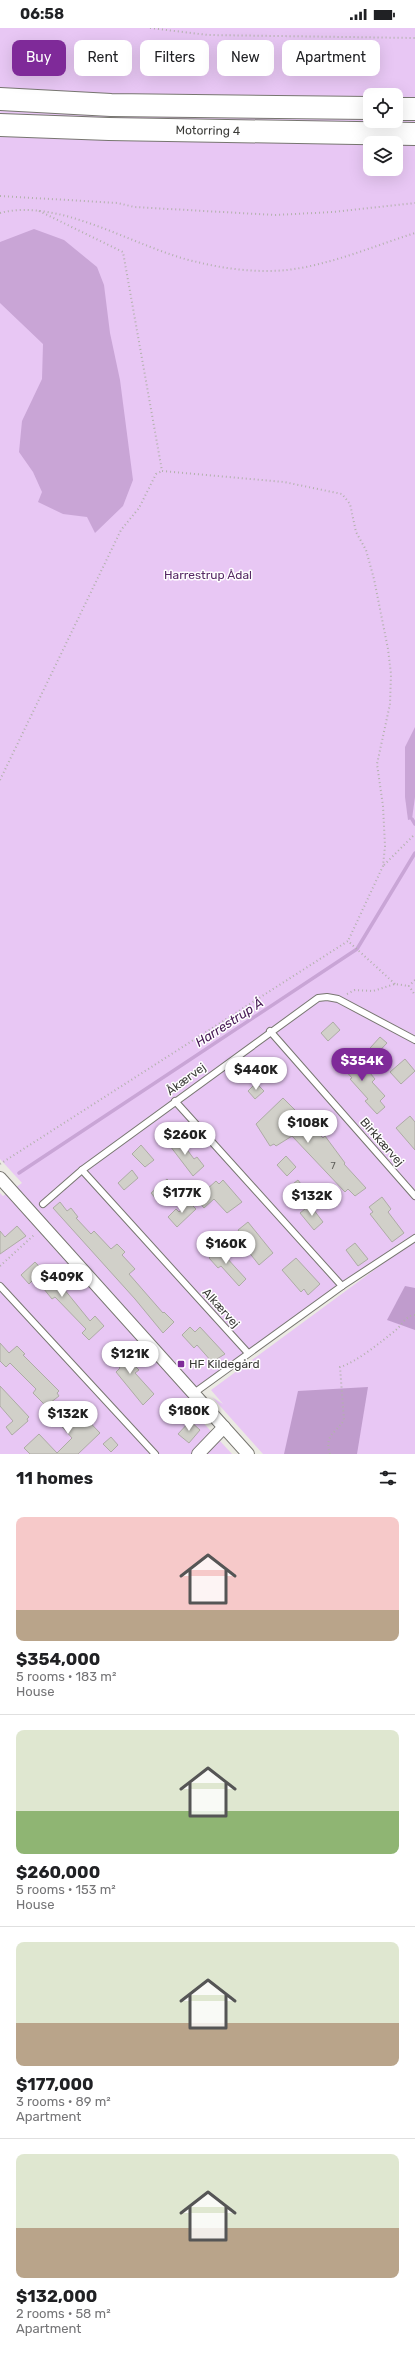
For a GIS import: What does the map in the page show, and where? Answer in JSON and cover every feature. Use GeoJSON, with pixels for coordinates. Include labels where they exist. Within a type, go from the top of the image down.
{"type":"FeatureCollection","features":[{"type":"Feature","properties":{"kind":"highway","name":"Motorring 4"},"geometry":{"type":"LineString","coordinates":[[0,100],[111,105],[363,108]]}},
{"type":"Feature","properties":{"kind":"highway"},"geometry":{"type":"LineString","coordinates":[[403,109],[415,109]]}},
{"type":"Feature","properties":{"kind":"highway","name":"Motorring 4"},"geometry":{"type":"LineString","coordinates":[[0,125],[257,132],[415,134]]}},
{"type":"Feature","properties":{"kind":"highway"},"geometry":{"type":"LineString","coordinates":[[0,140],[146,141],[257,132]]}},
{"type":"Feature","properties":{"kind":"street"},"geometry":{"type":"LineString","coordinates":[[0,1178],[248,1454]]}},
{"type":"Feature","properties":{"kind":"street"},"geometry":{"type":"LineString","coordinates":[[198,1454],[224,1427]]}},
{"type":"Feature","properties":{"kind":"lane","name":"Åkærvej"},"geometry":{"type":"LineString","coordinates":[[44,1204],[82,1170],[270,1031],[318,998],[327,996],[338,999],[415,1040]]}},
{"type":"Feature","properties":{"kind":"lane","name":"Birkkærvej"},"geometry":{"type":"LineString","coordinates":[[270,1031],[415,1196]]}},
{"type":"Feature","properties":{"kind":"lane"},"geometry":{"type":"LineString","coordinates":[[175,1101],[342,1286]]}},
{"type":"Feature","properties":{"kind":"lane","name":"Alkærvej"},"geometry":{"type":"LineString","coordinates":[[82,1170],[248,1353]]}},
{"type":"Feature","properties":{"kind":"lane"},"geometry":{"type":"LineString","coordinates":[[194,1393],[342,1286],[415,1238]]}},
{"type":"Feature","properties":{"kind":"lane"},"geometry":{"type":"LineString","coordinates":[[0,1286],[155,1454]]}},
{"type":"Feature","properties":{"kind":"path"},"geometry":{"type":"LineString","coordinates":[[150,28],[208,35],[415,38]]}},
{"type":"Feature","properties":{"kind":"path"},"geometry":{"type":"LineString","coordinates":[[0,196],[118,203],[134,207],[242,215],[333,212],[415,203]]}},
{"type":"Feature","properties":{"kind":"path"},"geometry":{"type":"LineString","coordinates":[[39,211],[123,252],[134,323],[162,471]]}},
{"type":"Feature","properties":{"kind":"path"},"geometry":{"type":"LineString","coordinates":[[0,213],[39,211],[70,216],[156,251],[190,260],[251,270],[287,270],[301,267],[327,261],[415,233]]}},
{"type":"Feature","properties":{"kind":"path"},"geometry":{"type":"LineString","coordinates":[[0,780],[122,530],[139,508],[156,474],[162,471],[284,482],[342,494],[350,504],[356,532],[366,550],[374,579],[389,655],[390,704],[377,764],[383,806],[385,846],[383,866],[350,941],[0,1164]]}},
{"type":"Feature","properties":{"kind":"path"},"geometry":{"type":"LineString","coordinates":[[383,866],[415,834]]}},
{"type":"Feature","properties":{"kind":"path"},"geometry":{"type":"LineString","coordinates":[[350,941],[395,984]]}},
{"type":"Feature","properties":{"kind":"path"},"geometry":{"type":"LineString","coordinates":[[410,986],[415,980]]}},
{"type":"Feature","properties":{"kind":"path"},"geometry":{"type":"LineString","coordinates":[[338,999],[346,997],[348,992],[373,991],[395,984],[410,986]]}},
{"type":"Feature","properties":{"kind":"path"},"geometry":{"type":"LineString","coordinates":[[410,986],[415,995]]}},
{"type":"Feature","properties":{"kind":"path"},"geometry":{"type":"LineString","coordinates":[[0,1266],[44,1226]]}},
{"type":"Feature","properties":{"kind":"path"},"geometry":{"type":"LineString","coordinates":[[330,1454],[327,1446],[330,1437],[344,1420],[340,1367],[361,1355],[397,1329],[408,1316],[415,1315]]}},
{"type":"Feature","properties":{"kind":"green space","name":"Harrestrup Ådal"},"geometry":{"type":"Polygon","coordinates":[[[0,28],[415,28],[415,1237],[185,1403],[232,1454],[0,1454],[0,1193],[3,1196],[22,1183],[0,1159],[0,28]]]}},
{"type":"Feature","properties":{"kind":"green space"},"geometry":{"type":"Polygon","coordinates":[[[415,1240],[415,1454],[263,1454],[212,1397],[223,1404],[211,1390],[415,1240]]]}},
{"type":"Feature","properties":{"kind":"shaded area"},"geometry":{"type":"Polygon","coordinates":[[[34,229],[64,240],[97,267],[104,285],[110,333],[120,380],[133,480],[123,506],[95,533],[87,517],[63,514],[38,502],[42,492],[33,472],[19,452],[22,421],[42,379],[43,344],[0,303],[0,242],[34,229]]]}},
{"type":"Feature","properties":{"kind":"shaded area"},"geometry":{"type":"Polygon","coordinates":[[[415,727],[415,797],[412,819],[408,820],[405,797],[405,747],[415,727]]]}},
{"type":"Feature","properties":{"kind":"shaded area"},"geometry":{"type":"Polygon","coordinates":[[[405,1286],[415,1288],[415,1330],[387,1320],[405,1286]]]}},
{"type":"Feature","properties":{"kind":"shaded area"},"geometry":{"type":"Polygon","coordinates":[[[368,1387],[357,1454],[284,1454],[298,1391],[368,1387]]]}},
{"type":"Feature","properties":{"kind":"building"},"geometry":{"type":"Polygon","coordinates":[[[333,1022],[340,1030],[328,1041],[321,1033],[333,1022]]]}},
{"type":"Feature","properties":{"kind":"building"},"geometry":{"type":"Polygon","coordinates":[[[380,1037],[387,1043],[368,1063],[362,1057],[380,1037]]]}},
{"type":"Feature","properties":{"kind":"building"},"geometry":{"type":"Polygon","coordinates":[[[343,1050],[361,1070],[365,1067],[375,1079],[372,1082],[385,1096],[380,1101],[385,1107],[377,1114],[365,1101],[368,1099],[350,1079],[352,1078],[334,1058],[343,1050]]]}},
{"type":"Feature","properties":{"kind":"building"},"geometry":{"type":"Polygon","coordinates":[[[405,1059],[415,1071],[401,1084],[390,1072],[405,1059]]]}},
{"type":"Feature","properties":{"kind":"building"},"geometry":{"type":"Polygon","coordinates":[[[256,1083],[264,1091],[255,1099],[248,1091],[256,1083]]]}},
{"type":"Feature","properties":{"kind":"building"},"geometry":{"type":"Polygon","coordinates":[[[283,1098],[323,1138],[325,1136],[345,1163],[344,1164],[366,1188],[355,1196],[348,1189],[345,1192],[292,1136],[276,1146],[274,1144],[270,1146],[256,1124],[283,1098]]]}},
{"type":"Feature","properties":{"kind":"building"},"geometry":{"type":"Polygon","coordinates":[[[410,1116],[415,1122],[415,1150],[396,1128],[410,1116]]]}},
{"type":"Feature","properties":{"kind":"building"},"geometry":{"type":"Polygon","coordinates":[[[176,1135],[194,1159],[197,1157],[204,1166],[193,1176],[167,1142],[176,1135]]]}},
{"type":"Feature","properties":{"kind":"building"},"geometry":{"type":"Polygon","coordinates":[[[141,1145],[154,1160],[145,1167],[132,1154],[141,1145]]]}},
{"type":"Feature","properties":{"kind":"building"},"geometry":{"type":"Polygon","coordinates":[[[286,1156],[296,1167],[287,1176],[277,1165],[286,1156]]]}},
{"type":"Feature","properties":{"kind":"building"},"geometry":{"type":"Polygon","coordinates":[[[132,1170],[138,1178],[124,1190],[118,1183],[132,1170]]]}},
{"type":"Feature","properties":{"kind":"building"},"geometry":{"type":"Polygon","coordinates":[[[167,1179],[174,1186],[171,1189],[173,1192],[163,1201],[160,1197],[157,1200],[151,1193],[167,1179]]]}},
{"type":"Feature","properties":{"kind":"building"},"geometry":{"type":"Polygon","coordinates":[[[223,1180],[242,1202],[227,1213],[214,1199],[204,1208],[196,1199],[216,1181],[219,1184],[223,1180]]]}},
{"type":"Feature","properties":{"kind":"building"},"geometry":{"type":"Polygon","coordinates":[[[298,1180],[306,1191],[298,1199],[289,1187],[298,1180]]]}},
{"type":"Feature","properties":{"kind":"building"},"geometry":{"type":"Polygon","coordinates":[[[382,1197],[391,1209],[388,1212],[404,1233],[392,1242],[370,1214],[373,1212],[369,1207],[382,1197]]]}},
{"type":"Feature","properties":{"kind":"building"},"geometry":{"type":"Polygon","coordinates":[[[60,1202],[67,1211],[71,1208],[78,1217],[76,1218],[91,1234],[94,1231],[111,1249],[117,1244],[125,1252],[122,1255],[135,1269],[129,1274],[163,1313],[164,1312],[174,1322],[163,1333],[135,1299],[53,1208],[60,1202]]]}},
{"type":"Feature","properties":{"kind":"building"},"geometry":{"type":"Polygon","coordinates":[[[189,1202],[196,1209],[177,1227],[168,1217],[176,1209],[179,1212],[189,1202]]]}},
{"type":"Feature","properties":{"kind":"building"},"geometry":{"type":"Polygon","coordinates":[[[310,1205],[323,1222],[314,1230],[300,1213],[310,1205]]]}},
{"type":"Feature","properties":{"kind":"building"},"geometry":{"type":"Polygon","coordinates":[[[248,1222],[273,1253],[259,1265],[237,1237],[241,1234],[238,1230],[248,1222]]]}},
{"type":"Feature","properties":{"kind":"building"},"geometry":{"type":"Polygon","coordinates":[[[17,1226],[26,1236],[0,1254],[0,1231],[5,1237],[17,1226]]]}},
{"type":"Feature","properties":{"kind":"building"},"geometry":{"type":"Polygon","coordinates":[[[355,1243],[368,1259],[358,1266],[346,1250],[355,1243]]]}},
{"type":"Feature","properties":{"kind":"building"},"geometry":{"type":"Polygon","coordinates":[[[215,1245],[246,1279],[239,1286],[221,1266],[218,1268],[209,1258],[212,1255],[208,1251],[215,1245]]]}},
{"type":"Feature","properties":{"kind":"building"},"geometry":{"type":"Polygon","coordinates":[[[296,1258],[320,1284],[308,1295],[304,1289],[301,1292],[282,1270],[296,1258]]]}},
{"type":"Feature","properties":{"kind":"building"},"geometry":{"type":"Polygon","coordinates":[[[35,1262],[51,1279],[57,1274],[68,1286],[64,1289],[90,1321],[95,1316],[104,1326],[89,1340],[82,1333],[86,1329],[55,1297],[52,1299],[35,1278],[29,1284],[21,1275],[35,1262]]]}},
{"type":"Feature","properties":{"kind":"building"},"geometry":{"type":"Polygon","coordinates":[[[190,1327],[195,1332],[200,1327],[225,1354],[212,1362],[197,1345],[194,1348],[182,1335],[190,1327]]]}},
{"type":"Feature","properties":{"kind":"building"},"geometry":{"type":"Polygon","coordinates":[[[0,1343],[9,1353],[17,1346],[25,1354],[23,1355],[59,1391],[57,1393],[59,1396],[46,1406],[33,1393],[36,1389],[10,1363],[6,1367],[0,1361],[0,1343]]]}},
{"type":"Feature","properties":{"kind":"building"},"geometry":{"type":"Polygon","coordinates":[[[113,1344],[139,1370],[135,1373],[154,1394],[143,1405],[116,1372],[120,1368],[105,1351],[113,1344]]]}},
{"type":"Feature","properties":{"kind":"building"},"geometry":{"type":"Polygon","coordinates":[[[0,1386],[29,1417],[27,1419],[28,1421],[12,1435],[6,1427],[13,1421],[0,1406],[0,1386]]]}},
{"type":"Feature","properties":{"kind":"building"},"geometry":{"type":"Polygon","coordinates":[[[73,1405],[100,1433],[78,1454],[30,1454],[24,1448],[39,1434],[57,1453],[72,1438],[56,1420],[73,1405]]]}},
{"type":"Feature","properties":{"kind":"building"},"geometry":{"type":"Polygon","coordinates":[[[190,1421],[200,1430],[189,1443],[178,1434],[190,1421]]]}},
{"type":"Feature","properties":{"kind":"building"},"geometry":{"type":"Polygon","coordinates":[[[111,1437],[118,1445],[111,1452],[103,1444],[111,1437]]]}},
{"type":"Feature","properties":{"kind":"waterway"},"geometry":{"type":"LineString","coordinates":[[412,819],[415,824]]}},
{"type":"Feature","properties":{"kind":"waterway","name":"Harrestrup Å"},"geometry":{"type":"LineString","coordinates":[[19,1173],[357,949],[415,853]]}},
{"type":"Feature","properties":{"kind":"place","name":"HF Kildegård"},"geometry":{"type":"Point","coordinates":[181,1364]}}]}
